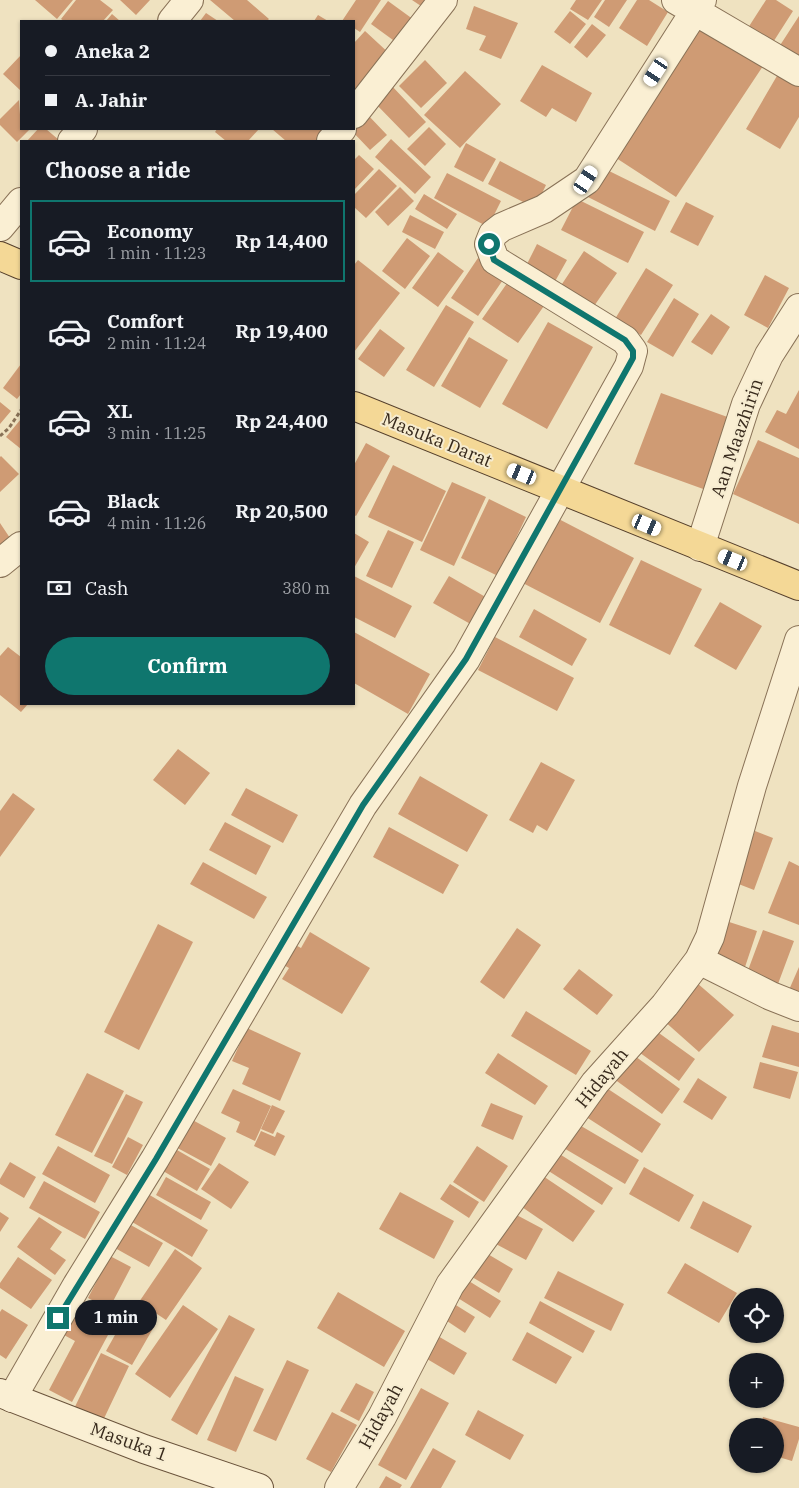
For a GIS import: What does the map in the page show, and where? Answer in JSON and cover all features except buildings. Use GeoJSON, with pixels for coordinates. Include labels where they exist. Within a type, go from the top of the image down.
{"type":"FeatureCollection","features":[{"type":"Feature","properties":{"kind":"main road"},"geometry":{"type":"LineString","coordinates":[[0,256],[20,265]]}},
{"type":"Feature","properties":{"kind":"main road","name":"Masuka Darat"},"geometry":{"type":"LineString","coordinates":[[355,406],[799,586]]}},
{"type":"Feature","properties":{"kind":"street"},"geometry":{"type":"LineString","coordinates":[[173,20],[189,0]]}},
{"type":"Feature","properties":{"kind":"street"},"geometry":{"type":"LineString","coordinates":[[355,113],[444,0]]}},
{"type":"Feature","properties":{"kind":"street"},"geometry":{"type":"LineString","coordinates":[[6,1395],[156,1159],[363,805],[466,659],[629,366],[633,351],[625,340],[494,260],[489,244],[493,234],[502,227],[544,209],[586,180],[691,4],[799,72]]}},
{"type":"Feature","properties":{"kind":"street"},"geometry":{"type":"LineString","coordinates":[[73,140],[82,130]]}},
{"type":"Feature","properties":{"kind":"street"},"geometry":{"type":"LineString","coordinates":[[333,140],[341,130]]}},
{"type":"Feature","properties":{"kind":"street"},"geometry":{"type":"LineString","coordinates":[[0,227],[20,203]]}},
{"type":"Feature","properties":{"kind":"street","name":"Aan Maazhirin"},"geometry":{"type":"LineString","coordinates":[[700,547],[746,404],[769,355],[799,308]]}},
{"type":"Feature","properties":{"kind":"street"},"geometry":{"type":"LineString","coordinates":[[0,563],[20,547]]}},
{"type":"Feature","properties":{"kind":"street","name":"Hidayah"},"geometry":{"type":"LineString","coordinates":[[339,1488],[382,1417],[450,1285],[595,1083],[665,1005],[699,960],[710,937],[752,786],[799,640]]}},
{"type":"Feature","properties":{"kind":"street"},"geometry":{"type":"LineString","coordinates":[[699,960],[771,996],[799,1007]]}},
{"type":"Feature","properties":{"kind":"street","name":"Masuka 1"},"geometry":{"type":"LineString","coordinates":[[6,1395],[144,1449],[259,1488]]}},
{"type":"Feature","properties":{"kind":"path"},"geometry":{"type":"LineString","coordinates":[[0,436],[10,428],[20,412]]}},
{"type":"Feature","properties":{"kind":"route"},"geometry":{"type":"LineString","coordinates":[[58,1318],[156,1159],[250,995],[363,805],[466,659],[633,358],[633,351],[625,340],[494,260],[489,244]]}}]}
